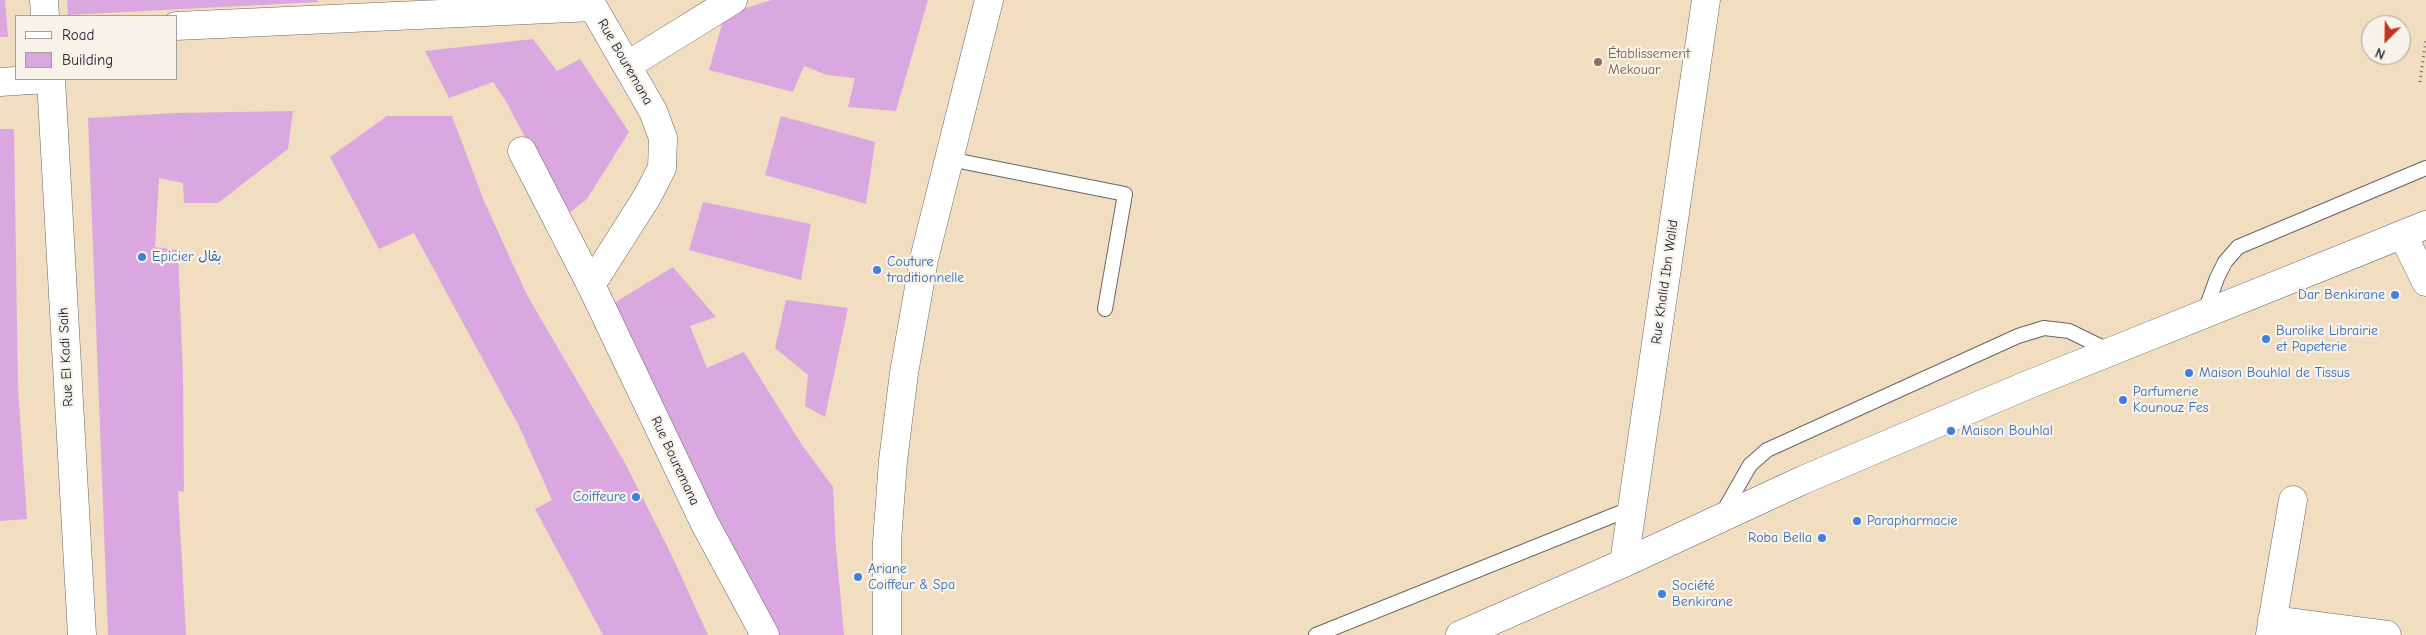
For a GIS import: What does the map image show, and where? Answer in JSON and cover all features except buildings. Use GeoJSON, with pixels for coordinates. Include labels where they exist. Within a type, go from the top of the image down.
{"type":"FeatureCollection","features":[{"type":"Feature","properties":{"kind":"street"},"geometry":{"type":"LineString","coordinates":[[44,0],[45,15]]}},
{"type":"Feature","properties":{"kind":"street"},"geometry":{"type":"LineString","coordinates":[[628,65],[733,0]]}},
{"type":"Feature","properties":{"kind":"street"},"geometry":{"type":"LineString","coordinates":[[887,635],[887,542],[893,462],[904,373],[924,259],[989,0]]}},
{"type":"Feature","properties":{"kind":"street","name":"Rue Khalid Ibn Walid"},"geometry":{"type":"LineString","coordinates":[[1624,563],[1706,0]]}},
{"type":"Feature","properties":{"kind":"street"},"geometry":{"type":"LineString","coordinates":[[178,26],[591,3]]}},
{"type":"Feature","properties":{"kind":"street","name":"Rue Bouremana"},"geometry":{"type":"LineString","coordinates":[[591,3],[653,111],[663,138],[662,168],[647,196],[591,285]]}},
{"type":"Feature","properties":{"kind":"street"},"geometry":{"type":"LineString","coordinates":[[0,82],[31,80]]}},
{"type":"Feature","properties":{"kind":"street","name":"Rue El Kadi Saih"},"geometry":{"type":"LineString","coordinates":[[50,80],[82,635]]}},
{"type":"Feature","properties":{"kind":"street","name":"Rue Bouremana"},"geometry":{"type":"LineString","coordinates":[[522,151],[591,285],[704,522],[765,635]]}},
{"type":"Feature","properties":{"kind":"street"},"geometry":{"type":"LineString","coordinates":[[1460,635],[1624,563],[1803,480],[2204,314],[2415,230],[2426,282]]}},
{"type":"Feature","properties":{"kind":"street"},"geometry":{"type":"LineString","coordinates":[[2293,500],[2271,628],[2387,635]]}},
{"type":"Feature","properties":{"kind":"lane"},"geometry":{"type":"LineString","coordinates":[[949,159],[1125,194],[1105,309]]}},
{"type":"Feature","properties":{"kind":"lane"},"geometry":{"type":"LineString","coordinates":[[2204,314],[2221,270],[2238,247],[2426,168]]}},
{"type":"Feature","properties":{"kind":"lane"},"geometry":{"type":"LineString","coordinates":[[1720,519],[1750,465],[1767,450],[2018,336],[2044,328],[2069,331],[2111,352]]}},
{"type":"Feature","properties":{"kind":"lane"},"geometry":{"type":"LineString","coordinates":[[1316,635],[1632,508]]}},
{"type":"Feature","properties":{"kind":"path"},"geometry":{"type":"LineString","coordinates":[[2420,82],[2426,38]]}},
{"type":"Feature","properties":{"kind":"place","name":"Établissement Mekouar"},"geometry":{"type":"Point","coordinates":[1598,62]}},
{"type":"Feature","properties":{"kind":"place","name":"Epicier بقال"},"geometry":{"type":"Point","coordinates":[142,257]}},
{"type":"Feature","properties":{"kind":"place","name":"Couture traditionnelle"},"geometry":{"type":"Point","coordinates":[877,270]}},
{"type":"Feature","properties":{"kind":"place","name":"Dar Benkirane"},"geometry":{"type":"Point","coordinates":[2395,295]}},
{"type":"Feature","properties":{"kind":"place","name":"Burolike Librairie et Papeterie"},"geometry":{"type":"Point","coordinates":[2266,339]}},
{"type":"Feature","properties":{"kind":"place","name":"Maison Bouhlal de Tissus"},"geometry":{"type":"Point","coordinates":[2189,373]}},
{"type":"Feature","properties":{"kind":"place","name":"Parfumerie Kounouz Fes"},"geometry":{"type":"Point","coordinates":[2123,400]}},
{"type":"Feature","properties":{"kind":"place","name":"Maison Bouhlal"},"geometry":{"type":"Point","coordinates":[1951,431]}},
{"type":"Feature","properties":{"kind":"place","name":"Coiffeure"},"geometry":{"type":"Point","coordinates":[636,497]}},
{"type":"Feature","properties":{"kind":"place","name":"Parapharmacie"},"geometry":{"type":"Point","coordinates":[1857,521]}},
{"type":"Feature","properties":{"kind":"place","name":"Roba Bella"},"geometry":{"type":"Point","coordinates":[1822,538]}},
{"type":"Feature","properties":{"kind":"place","name":"Ariane Coiffeur & Spa"},"geometry":{"type":"Point","coordinates":[858,577]}},
{"type":"Feature","properties":{"kind":"place","name":"Société Benkirane"},"geometry":{"type":"Point","coordinates":[1662,594]}}]}
